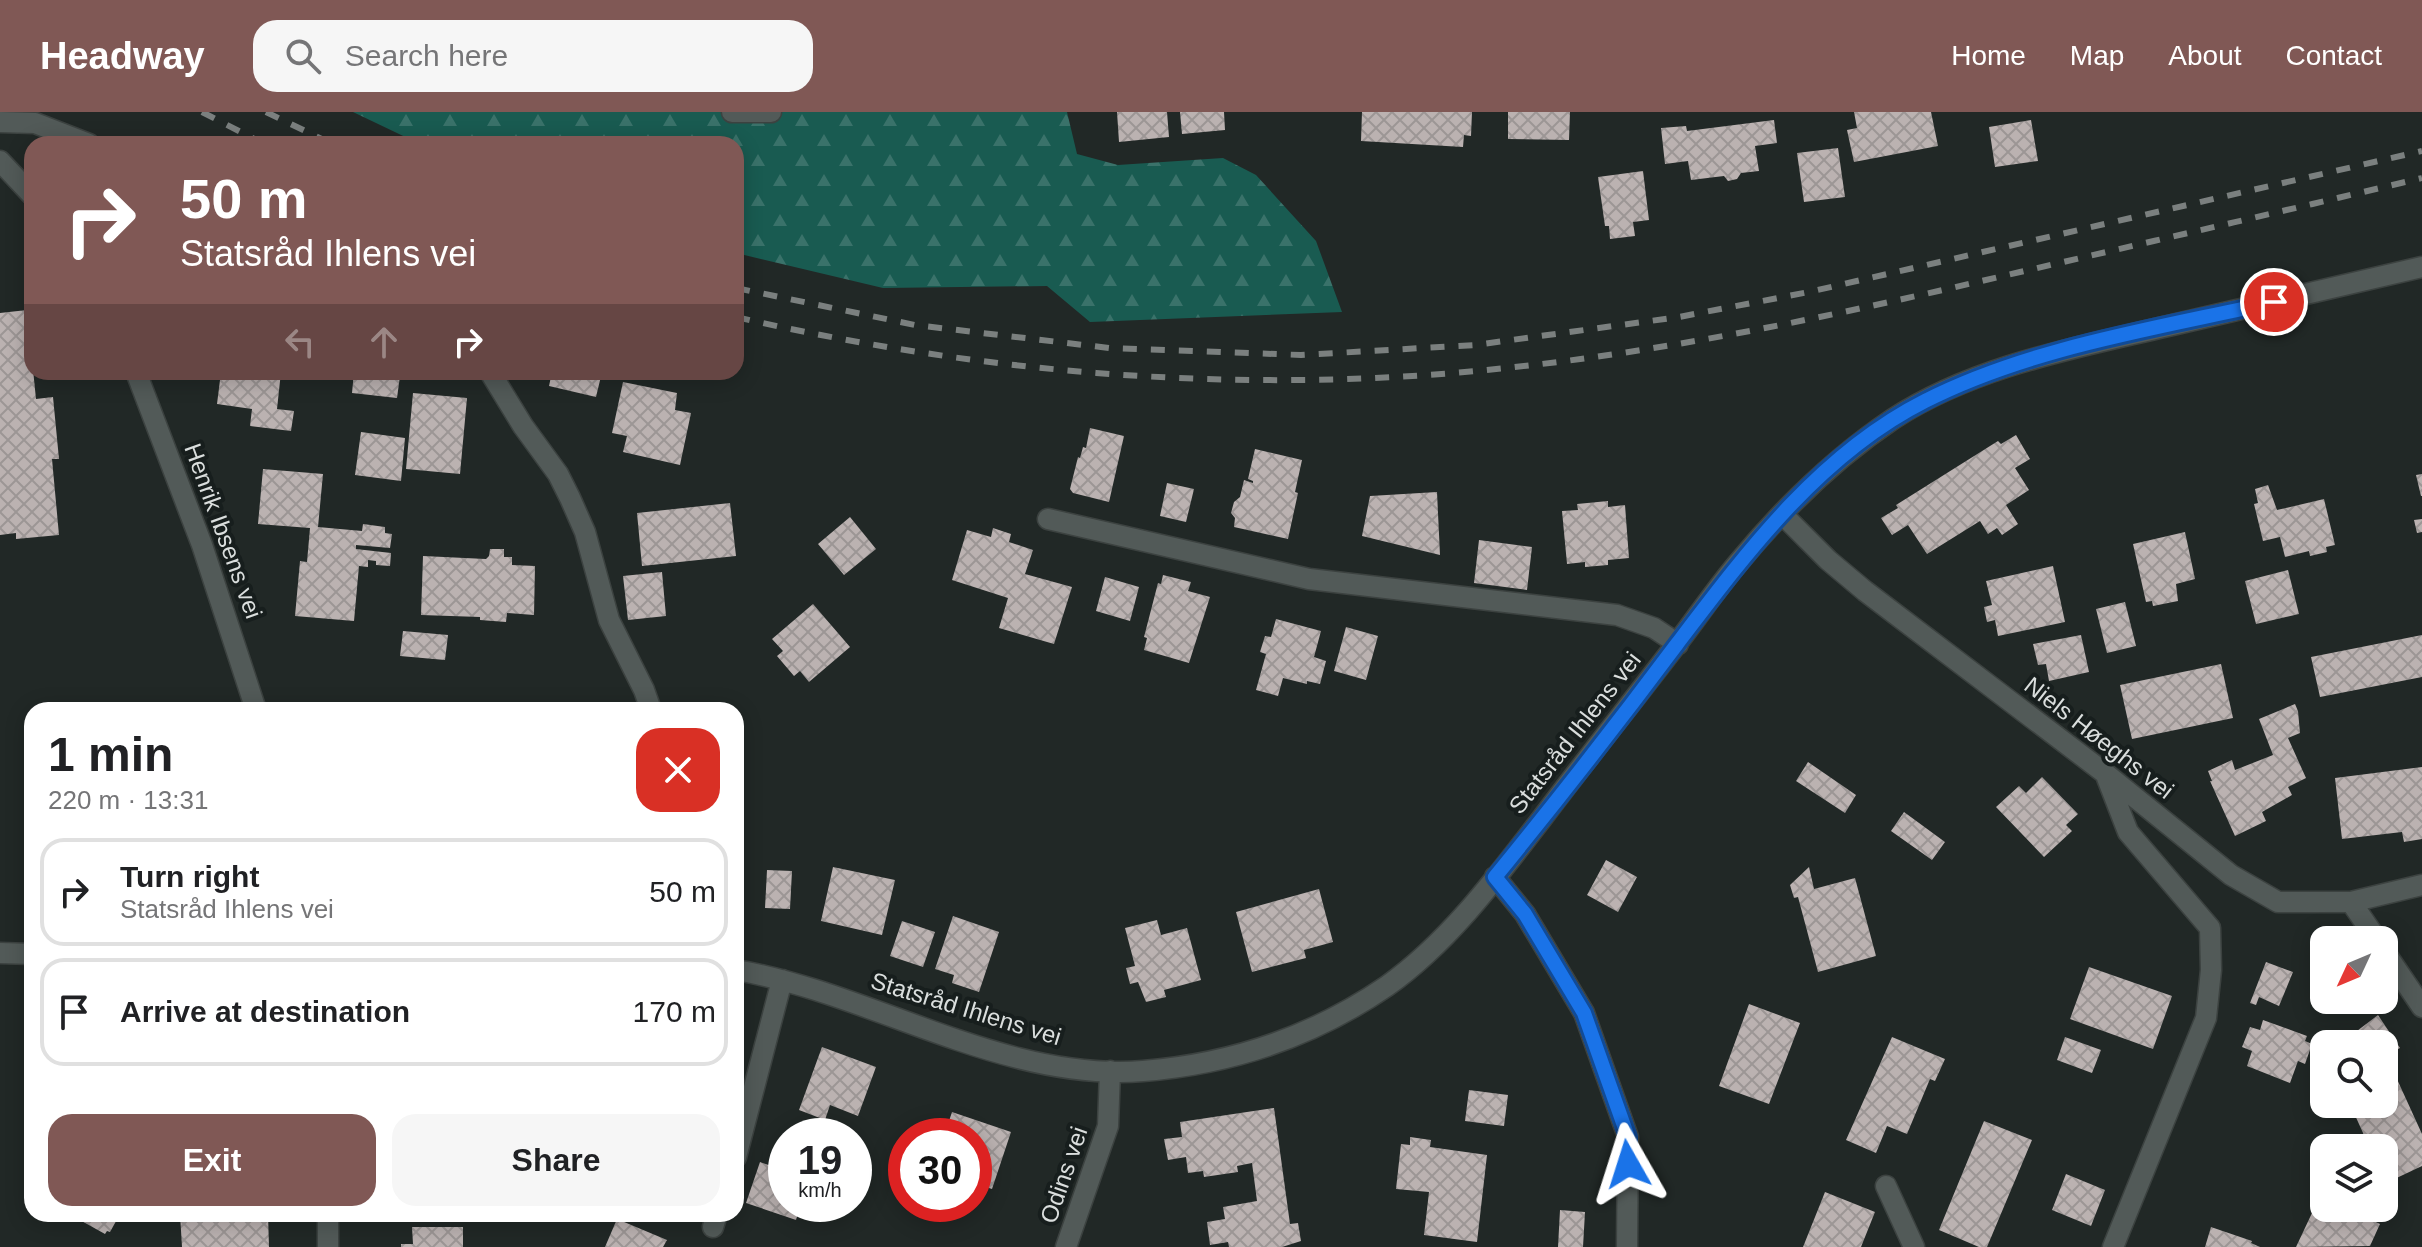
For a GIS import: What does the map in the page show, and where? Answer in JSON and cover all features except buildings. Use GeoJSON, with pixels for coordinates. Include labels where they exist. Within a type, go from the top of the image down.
{"type":"FeatureCollection","features":[{"type":"Feature","properties":{"kind":"street"},"geometry":{"type":"LineString","coordinates":[[732,112],[771,112]]}},
{"type":"Feature","properties":{"kind":"street"},"geometry":{"type":"LineString","coordinates":[[0,122],[35,123],[68,136]]}},
{"type":"Feature","properties":{"kind":"street"},"geometry":{"type":"LineString","coordinates":[[0,161],[24,186]]}},
{"type":"Feature","properties":{"kind":"street","name":"Statsråd Ihlens vei"},"geometry":{"type":"LineString","coordinates":[[744,972],[782,980],[992,1050],[1055,1065],[1110,1071],[1165,1069],[1223,1060],[1280,1042],[1326,1022],[1388,985],[1446,934],[1495,877],[1737,564],[1782,514],[1836,463],[1894,419],[1925,401],[1993,372],[2086,345],[2422,267]]}},
{"type":"Feature","properties":{"kind":"street","name":"Henrik Ibsens vei"},"geometry":{"type":"LineString","coordinates":[[139,380],[202,545],[253,702]]}},
{"type":"Feature","properties":{"kind":"street"},"geometry":{"type":"LineString","coordinates":[[495,380],[558,474],[570,498],[585,532],[609,620],[648,702]]}},
{"type":"Feature","properties":{"kind":"street","name":"Niels Høeghs vei"},"geometry":{"type":"LineString","coordinates":[[1782,514],[1828,560],[1865,591],[2106,774],[2231,875],[2278,902],[2351,902],[2422,885]]}},
{"type":"Feature","properties":{"kind":"street"},"geometry":{"type":"LineString","coordinates":[[1048,519],[1309,579],[1617,615],[1654,628],[1678,644]]}},
{"type":"Feature","properties":{"kind":"street"},"geometry":{"type":"LineString","coordinates":[[2106,774],[2128,832],[2210,928],[2211,970],[2206,1018],[2113,1247]]}},
{"type":"Feature","properties":{"kind":"street"},"geometry":{"type":"LineString","coordinates":[[1495,877],[1546,946],[1589,1026],[1628,1137],[1629,1246]]}},
{"type":"Feature","properties":{"kind":"street"},"geometry":{"type":"LineString","coordinates":[[2351,902],[2367,926]]}},
{"type":"Feature","properties":{"kind":"street"},"geometry":{"type":"LineString","coordinates":[[0,953],[24,954]]}},
{"type":"Feature","properties":{"kind":"street"},"geometry":{"type":"LineString","coordinates":[[2398,972],[2422,1007]]}},
{"type":"Feature","properties":{"kind":"street"},"geometry":{"type":"LineString","coordinates":[[744,1126],[782,980]]}},
{"type":"Feature","properties":{"kind":"street","name":"Odins vei"},"geometry":{"type":"LineString","coordinates":[[1066,1247],[1108,1126],[1110,1071]]}},
{"type":"Feature","properties":{"kind":"street"},"geometry":{"type":"LineString","coordinates":[[1886,1186],[1914,1247]]}},
{"type":"Feature","properties":{"kind":"street"},"geometry":{"type":"LineString","coordinates":[[328,1222],[328,1247]]}},
{"type":"Feature","properties":{"kind":"green space"},"geometry":{"type":"Polygon","coordinates":[[[353,112],[1067,112],[1077,154],[1118,165],[1223,158],[1256,175],[1316,241],[1342,312],[1090,322],[1047,286],[883,288],[744,255],[744,136],[403,136],[353,112]]]}},
{"type":"Feature","properties":{"kind":"railway"},"geometry":{"type":"LineString","coordinates":[[202,112],[248,136]]}},
{"type":"Feature","properties":{"kind":"railway"},"geometry":{"type":"LineString","coordinates":[[266,112],[316,136]]}},
{"type":"Feature","properties":{"kind":"railway"},"geometry":{"type":"LineString","coordinates":[[744,290],[915,325],[1109,348],[1301,355],[1475,345],[1679,317],[1809,292],[2422,151]]}},
{"type":"Feature","properties":{"kind":"railway"},"geometry":{"type":"LineString","coordinates":[[744,319],[907,350],[1079,372],[1253,380],[1427,375],[1577,359],[1726,336],[1947,289],[2422,178]]}},
{"type":"Feature","properties":{"kind":"route"},"geometry":{"type":"LineString","coordinates":[[1628,1164],[1628,1137],[1584,1013],[1546,946],[1495,877],[1737,564],[1793,503],[1859,444],[1925,401],[1993,372],[2086,345],[2274,302]]}}]}
